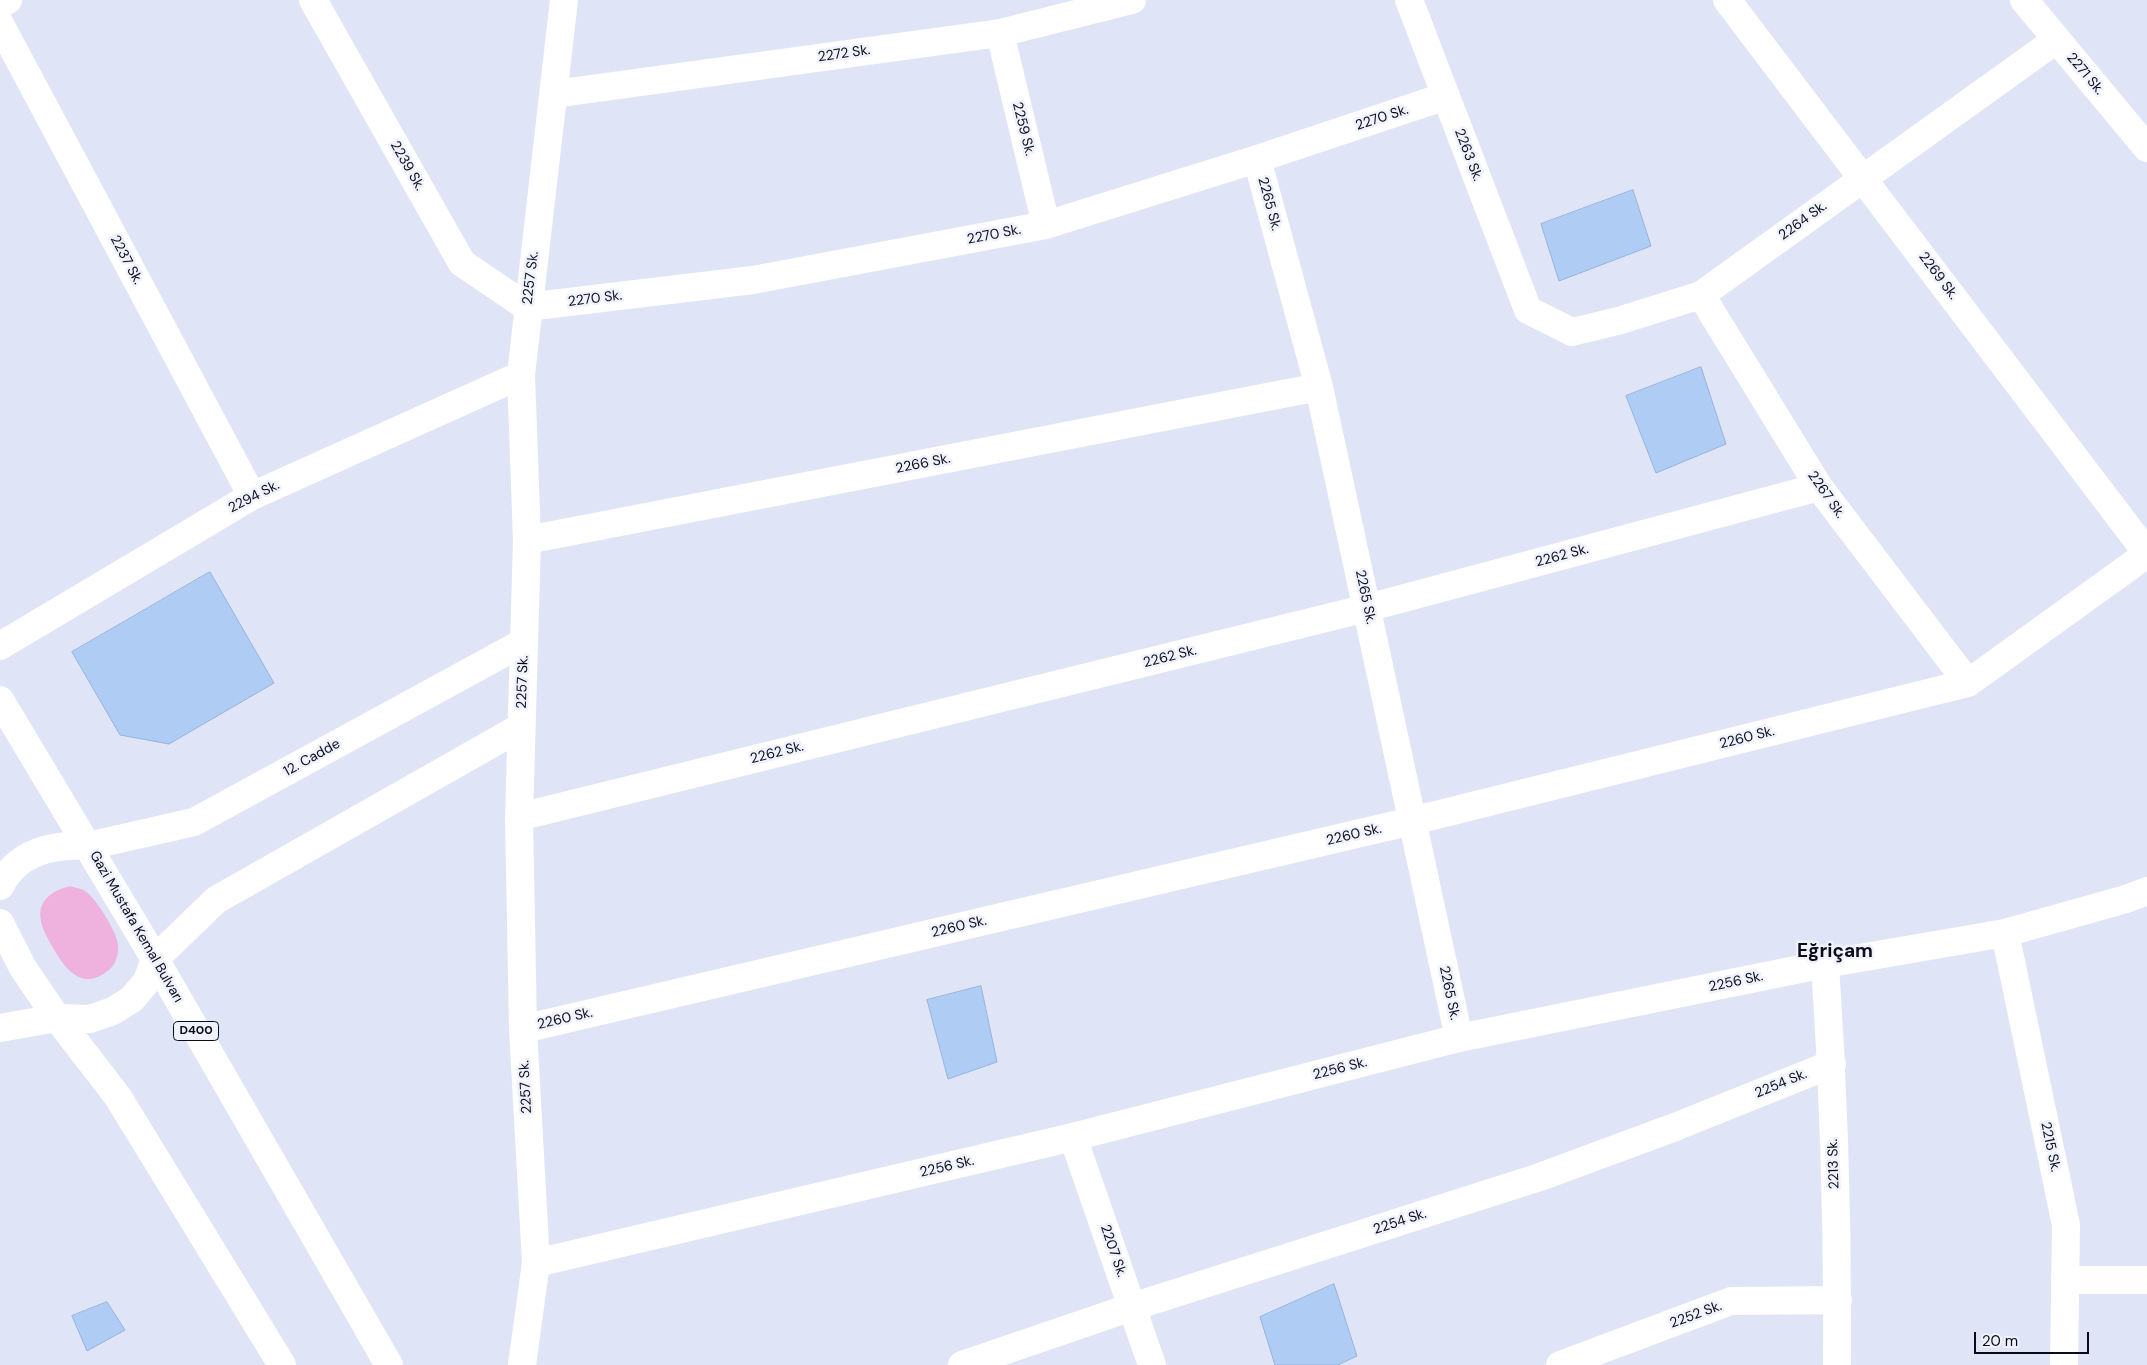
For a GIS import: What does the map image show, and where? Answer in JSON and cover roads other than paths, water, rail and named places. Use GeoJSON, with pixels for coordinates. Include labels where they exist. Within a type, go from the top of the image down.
{"type":"FeatureCollection","features":[{"type":"Feature","properties":{"kind":"main road"},"geometry":{"type":"LineString","coordinates":[[0,5],[8,0]]}},
{"type":"Feature","properties":{"kind":"main road","name":"2239 Sk."},"geometry":{"type":"LineString","coordinates":[[313,0],[462,263],[527,307]]}},
{"type":"Feature","properties":{"kind":"main road","name":"2257 Sk."},"geometry":{"type":"LineString","coordinates":[[522,1365],[536,1263],[523,1029],[519,817],[527,540],[521,375],[527,307],[564,0]]}},
{"type":"Feature","properties":{"kind":"main road","name":"2272 Sk."},"geometry":{"type":"LineString","coordinates":[[554,94],[1000,33],[1132,0]]}},
{"type":"Feature","properties":{"kind":"main road","name":"2263 Sk."},"geometry":{"type":"LineString","coordinates":[[1409,0],[1528,310]]}},
{"type":"Feature","properties":{"kind":"main road","name":"2269 Sk."},"geometry":{"type":"LineString","coordinates":[[1727,0],[2147,554]]}},
{"type":"Feature","properties":{"kind":"main road","name":"2271 Sk."},"geometry":{"type":"LineString","coordinates":[[2024,0],[2147,148]]}},
{"type":"Feature","properties":{"kind":"main road","name":"2237 Sk."},"geometry":{"type":"LineString","coordinates":[[0,24],[252,496]]}},
{"type":"Feature","properties":{"kind":"main road","name":"2259 Sk."},"geometry":{"type":"LineString","coordinates":[[1000,33],[1046,225]]}},
{"type":"Feature","properties":{"kind":"main road","name":"2264 Sk."},"geometry":{"type":"LineString","coordinates":[[1528,310],[1572,332],[1618,321],[1701,295],[2056,40]]}},
{"type":"Feature","properties":{"kind":"main road","name":"2270 Sk."},"geometry":{"type":"LineString","coordinates":[[527,307],[753,280],[1046,225],[1257,159],[1446,96]]}},
{"type":"Feature","properties":{"kind":"main road","name":"2265 Sk."},"geometry":{"type":"LineString","coordinates":[[1257,159],[1319,387],[1459,1038]]}},
{"type":"Feature","properties":{"kind":"main road","name":"2267 Sk."},"geometry":{"type":"LineString","coordinates":[[1701,295],[1819,487],[1968,683]]}},
{"type":"Feature","properties":{"kind":"main road","name":"2294 Sk."},"geometry":{"type":"LineString","coordinates":[[0,646],[252,496],[521,375]]}},
{"type":"Feature","properties":{"kind":"main road","name":"2266 Sk."},"geometry":{"type":"LineString","coordinates":[[527,540],[1319,387]]}},
{"type":"Feature","properties":{"kind":"main road","name":"2262 Sk."},"geometry":{"type":"LineString","coordinates":[[519,817],[1367,608],[1819,487]]}},
{"type":"Feature","properties":{"kind":"main road","name":"2260 Sk."},"geometry":{"type":"LineString","coordinates":[[523,1029],[1412,821],[1968,683],[2147,554]]}},
{"type":"Feature","properties":{"kind":"main road","name":"12. Cadde"},"geometry":{"type":"LineString","coordinates":[[0,886],[5,876],[23,860],[42,850],[63,845],[88,846],[194,822],[524,642]]}},
{"type":"Feature","properties":{"kind":"main road","name":"Gazi Mustafa Kemal Bulvarı"},"geometry":{"type":"LineString","coordinates":[[0,700],[155,959],[388,1365]]}},
{"type":"Feature","properties":{"kind":"main road"},"geometry":{"type":"LineString","coordinates":[[0,1028],[57,1018],[90,1019],[113,1011],[132,999],[147,981],[155,959],[216,900],[521,727]]}},
{"type":"Feature","properties":{"kind":"main road","name":"2256 Sk."},"geometry":{"type":"LineString","coordinates":[[536,1263],[1074,1137],[1459,1038],[1825,964],[2005,933],[2126,898],[2147,890]]}},
{"type":"Feature","properties":{"kind":"main road"},"geometry":{"type":"LineString","coordinates":[[0,923],[23,968],[57,1018],[118,1098],[276,1363]]}},
{"type":"Feature","properties":{"kind":"main road","name":"2215 Sk."},"geometry":{"type":"LineString","coordinates":[[2005,933],[2066,1225],[2064,1365]]}},
{"type":"Feature","properties":{"kind":"main road","name":"2213 Sk."},"geometry":{"type":"LineString","coordinates":[[1825,964],[1832,1064],[1838,1300],[1837,1365]]}},
{"type":"Feature","properties":{"kind":"main road","name":"2254 Sk."},"geometry":{"type":"LineString","coordinates":[[962,1365],[1132,1307],[1540,1177],[1675,1127],[1832,1064]]}},
{"type":"Feature","properties":{"kind":"main road","name":"2207 Sk."},"geometry":{"type":"LineString","coordinates":[[1074,1137],[1152,1365]]}},
{"type":"Feature","properties":{"kind":"main road"},"geometry":{"type":"LineString","coordinates":[[2065,1280],[2147,1280]]}},
{"type":"Feature","properties":{"kind":"main road","name":"2252 Sk."},"geometry":{"type":"LineString","coordinates":[[1560,1365],[1731,1301],[1838,1300]]}},
{"type":"Feature","properties":{"kind":"district","name":"Eğriçam"},"geometry":{"type":"Point","coordinates":[1835,952]}}]}
